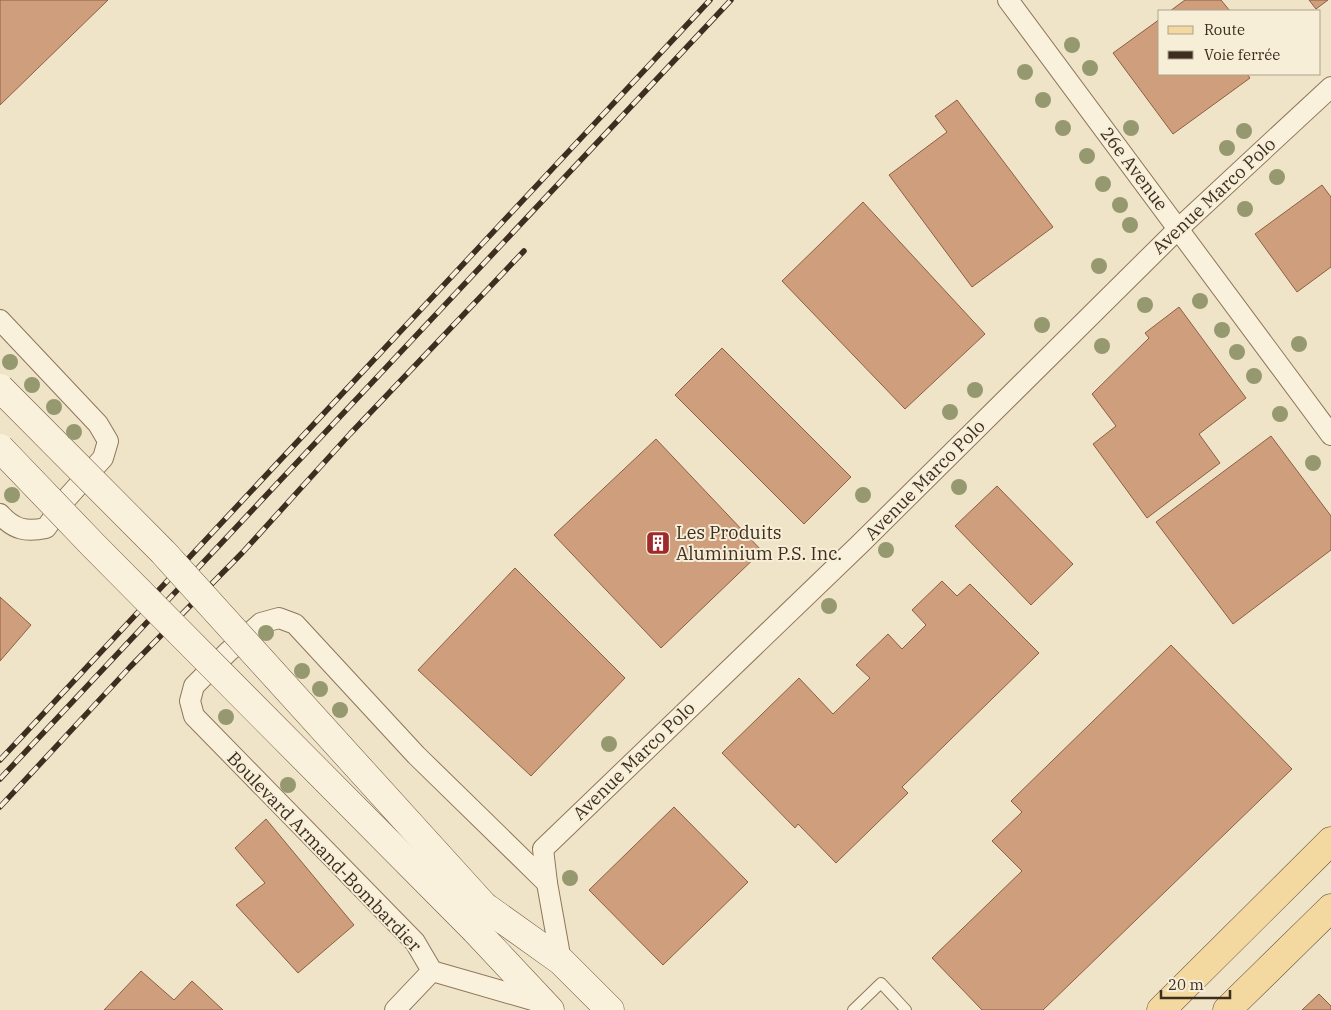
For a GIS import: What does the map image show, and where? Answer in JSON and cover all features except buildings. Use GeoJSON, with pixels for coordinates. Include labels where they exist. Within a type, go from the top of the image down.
{"type":"FeatureCollection","features":[{"type":"Feature","properties":{"kind":"main road"},"geometry":{"type":"LineString","coordinates":[[1161,1010],[1331,841]]}},
{"type":"Feature","properties":{"kind":"main road"},"geometry":{"type":"LineString","coordinates":[[1227,1010],[1325,918]]}},
{"type":"Feature","properties":{"kind":"street","name":"26e Avenue"},"geometry":{"type":"LineString","coordinates":[[1008,0],[1331,435]]}},
{"type":"Feature","properties":{"kind":"street","name":"Avenue Marco Polo"},"geometry":{"type":"LineString","coordinates":[[547,883],[543,849],[860,544],[1178,229],[1331,87]]}},
{"type":"Feature","properties":{"kind":"street"},"geometry":{"type":"LineString","coordinates":[[0,320],[98,424],[108,441],[103,458],[67,498],[46,528],[27,532],[6,520],[0,514]]}},
{"type":"Feature","properties":{"kind":"street","name":"Boulevard Armand-Bombardier"},"geometry":{"type":"LineString","coordinates":[[0,388],[163,552],[480,918],[546,1006]]}},
{"type":"Feature","properties":{"kind":"street","name":"Boulevard Armand-Bombardier"},"geometry":{"type":"LineString","coordinates":[[0,448],[108,560],[480,918],[561,961],[610,1010]]}},
{"type":"Feature","properties":{"kind":"street","name":"Boulevard Armand-Bombardier"},"geometry":{"type":"LineString","coordinates":[[546,1006],[432,971],[415,942],[194,716],[190,701],[194,686],[262,623],[279,618],[296,624],[416,755],[547,883]]}},
{"type":"Feature","properties":{"kind":"street"},"geometry":{"type":"LineString","coordinates":[[547,883],[561,961]]}},
{"type":"Feature","properties":{"kind":"street"},"geometry":{"type":"LineString","coordinates":[[395,1010],[432,971]]}},
{"type":"Feature","properties":{"kind":"lane"},"geometry":{"type":"LineString","coordinates":[[853,1010],[881,983],[906,1010]]}},
{"type":"Feature","properties":{"kind":"railway"},"geometry":{"type":"LineString","coordinates":[[0,760],[710,0]]}},
{"type":"Feature","properties":{"kind":"railway"},"geometry":{"type":"LineString","coordinates":[[0,779],[731,0]]}},
{"type":"Feature","properties":{"kind":"railway"},"geometry":{"type":"LineString","coordinates":[[0,807],[130,667],[243,552],[350,434],[524,251]]}},
{"type":"Feature","properties":{"kind":"place","name":"Les Produits Aluminium P.S. Inc."},"geometry":{"type":"Point","coordinates":[658,543]}}]}
